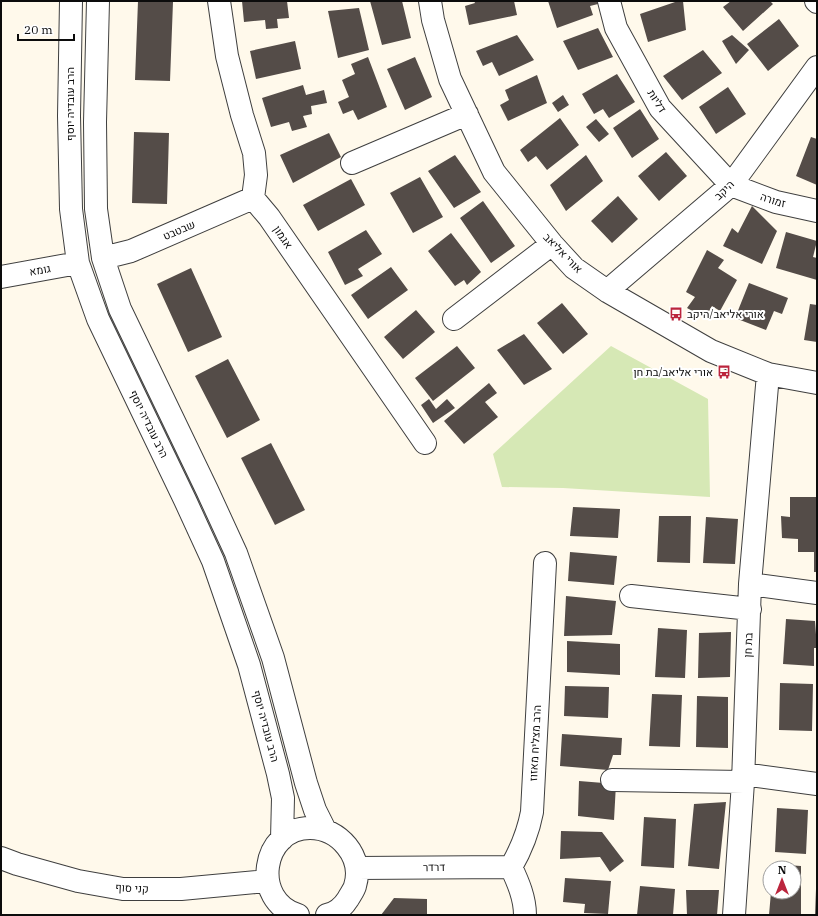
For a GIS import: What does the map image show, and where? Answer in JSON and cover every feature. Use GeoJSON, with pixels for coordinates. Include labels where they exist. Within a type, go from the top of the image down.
{"type":"FeatureCollection","features":[{"type":"Feature","properties":{"kind":"street","name":"הרב עובדיה יוסף"},"geometry":{"type":"LineString","coordinates":[[71,1],[69,116],[70,209],[78,263],[98,319],[185,500],[216,569],[250,665],[278,774],[283,798],[282,839]]}},
{"type":"Feature","properties":{"kind":"street"},"geometry":{"type":"LineString","coordinates":[[98,1],[95,122],[96,209],[103,258],[120,310],[236,553],[273,658],[306,783],[315,810],[325,830]]}},
{"type":"Feature","properties":{"kind":"street"},"geometry":{"type":"LineString","coordinates":[[219,1],[227,56],[242,115],[254,153],[256,175],[253,198]]}},
{"type":"Feature","properties":{"kind":"street","name":"אורי אליאב"},"geometry":{"type":"LineString","coordinates":[[430,1],[433,20],[450,79],[494,172],[552,244],[574,268],[607,291],[710,351],[768,374],[817,383]]}},
{"type":"Feature","properties":{"kind":"street","name":"דליות"},"geometry":{"type":"LineString","coordinates":[[609,1],[616,28],[660,108],[731,185]]}},
{"type":"Feature","properties":{"kind":"street","name":"היקב"},"geometry":{"type":"LineString","coordinates":[[607,291],[731,185],[817,67]]}},
{"type":"Feature","properties":{"kind":"street"},"geometry":{"type":"LineString","coordinates":[[352,163],[467,114]]}},
{"type":"Feature","properties":{"kind":"street","name":"זמורה"},"geometry":{"type":"LineString","coordinates":[[731,185],[776,202],[817,211]]}},
{"type":"Feature","properties":{"kind":"street","name":"שבטבט"},"geometry":{"type":"LineString","coordinates":[[103,258],[131,251],[253,198]]}},
{"type":"Feature","properties":{"kind":"street","name":"אגמון"},"geometry":{"type":"LineString","coordinates":[[253,198],[269,218],[425,443]]}},
{"type":"Feature","properties":{"kind":"street"},"geometry":{"type":"LineString","coordinates":[[454,319],[552,244]]}},
{"type":"Feature","properties":{"kind":"street","name":"גומא"},"geometry":{"type":"LineString","coordinates":[[1,277],[78,263]]}},
{"type":"Feature","properties":{"kind":"street","name":"בת חן"},"geometry":{"type":"LineString","coordinates":[[734,915],[743,778],[750,584],[768,374]]}},
{"type":"Feature","properties":{"kind":"street","name":"הרב מצליח מאזוז"},"geometry":{"type":"LineString","coordinates":[[511,866],[520,851],[529,830],[532,812],[545,563]]}},
{"type":"Feature","properties":{"kind":"street"},"geometry":{"type":"LineString","coordinates":[[750,584],[817,593]]}},
{"type":"Feature","properties":{"kind":"street"},"geometry":{"type":"LineString","coordinates":[[631,596],[750,609]]}},
{"type":"Feature","properties":{"kind":"street"},"geometry":{"type":"LineString","coordinates":[[612,780],[743,778],[817,784]]}},
{"type":"Feature","properties":{"kind":"street"},"geometry":{"type":"LineString","coordinates":[[294,914],[282,908],[272,895],[267,881],[268,863],[274,848],[282,839],[293,832],[309,828],[325,830],[344,841],[356,862],[357,868],[355,887],[344,905],[333,913]]}},
{"type":"Feature","properties":{"kind":"street","name":"קני סוף"},"geometry":{"type":"LineString","coordinates":[[1,858],[78,881],[123,889],[181,889],[267,881]]}},
{"type":"Feature","properties":{"kind":"street"},"geometry":{"type":"LineString","coordinates":[[511,866],[520,886],[525,906],[525,915]]}},
{"type":"Feature","properties":{"kind":"street","name":"דרדר"},"geometry":{"type":"LineString","coordinates":[[357,868],[511,866]]}},
{"type":"Feature","properties":{"kind":"green space"},"geometry":{"type":"Polygon","coordinates":[[[611,346],[708,399],[710,497],[563,488],[502,487],[493,454],[611,346]]]}},
{"type":"Feature","properties":{"kind":"building"},"geometry":{"type":"Polygon","coordinates":[[[138,1],[173,2],[170,81],[135,80],[138,1]]]}},
{"type":"Feature","properties":{"kind":"building"},"geometry":{"type":"Polygon","coordinates":[[[242,1],[287,1],[289,18],[277,19],[278,28],[266,29],[265,20],[244,22],[242,1]]]}},
{"type":"Feature","properties":{"kind":"building"},"geometry":{"type":"Polygon","coordinates":[[[370,1],[402,1],[411,38],[382,45],[370,1]]]}},
{"type":"Feature","properties":{"kind":"building"},"geometry":{"type":"Polygon","coordinates":[[[474,1],[514,1],[517,15],[469,25],[465,6],[475,3],[474,1]]]}},
{"type":"Feature","properties":{"kind":"building"},"geometry":{"type":"Polygon","coordinates":[[[548,1],[601,1],[602,3],[590,6],[593,15],[557,28],[548,1]]]}},
{"type":"Feature","properties":{"kind":"building"},"geometry":{"type":"Polygon","coordinates":[[[678,1],[683,1],[686,30],[648,42],[640,14],[678,1]]]}},
{"type":"Feature","properties":{"kind":"building"},"geometry":{"type":"Polygon","coordinates":[[[731,1],[770,1],[773,4],[743,31],[723,7],[731,1]]]}},
{"type":"Feature","properties":{"kind":"building"},"geometry":{"type":"Polygon","coordinates":[[[359,8],[369,50],[338,58],[328,11],[359,8]]]}},
{"type":"Feature","properties":{"kind":"building"},"geometry":{"type":"Polygon","coordinates":[[[779,19],[799,46],[768,71],[747,44],[779,19]]]}},
{"type":"Feature","properties":{"kind":"building"},"geometry":{"type":"Polygon","coordinates":[[[598,28],[613,57],[578,70],[563,41],[598,28]]]}},
{"type":"Feature","properties":{"kind":"building"},"geometry":{"type":"Polygon","coordinates":[[[517,35],[534,60],[499,76],[492,62],[483,66],[476,51],[517,35]]]}},
{"type":"Feature","properties":{"kind":"building"},"geometry":{"type":"Polygon","coordinates":[[[732,35],[749,50],[736,64],[722,41],[732,35]]]}},
{"type":"Feature","properties":{"kind":"building"},"geometry":{"type":"Polygon","coordinates":[[[295,41],[301,69],[256,79],[250,51],[295,41]]]}},
{"type":"Feature","properties":{"kind":"building"},"geometry":{"type":"Polygon","coordinates":[[[703,50],[722,73],[682,100],[663,76],[703,50]]]}},
{"type":"Feature","properties":{"kind":"building"},"geometry":{"type":"Polygon","coordinates":[[[368,57],[387,107],[358,120],[353,110],[343,114],[338,102],[349,97],[342,80],[355,74],[351,64],[368,57]]]}},
{"type":"Feature","properties":{"kind":"building"},"geometry":{"type":"Polygon","coordinates":[[[415,57],[432,97],[405,110],[387,69],[415,57]]]}},
{"type":"Feature","properties":{"kind":"building"},"geometry":{"type":"Polygon","coordinates":[[[617,74],[635,102],[609,118],[603,109],[594,114],[582,94],[617,74]]]}},
{"type":"Feature","properties":{"kind":"building"},"geometry":{"type":"Polygon","coordinates":[[[537,75],[547,103],[508,121],[500,105],[509,100],[505,90],[537,75]]]}},
{"type":"Feature","properties":{"kind":"building"},"geometry":{"type":"Polygon","coordinates":[[[303,85],[306,95],[324,90],[327,103],[311,106],[312,114],[303,116],[307,127],[292,131],[289,122],[271,127],[262,98],[303,85]]]}},
{"type":"Feature","properties":{"kind":"building"},"geometry":{"type":"Polygon","coordinates":[[[728,87],[746,114],[716,134],[699,107],[728,87]]]}},
{"type":"Feature","properties":{"kind":"building"},"geometry":{"type":"Polygon","coordinates":[[[563,95],[569,105],[558,112],[552,103],[563,95]]]}},
{"type":"Feature","properties":{"kind":"building"},"geometry":{"type":"Polygon","coordinates":[[[640,109],[659,139],[632,158],[613,128],[640,109]]]}},
{"type":"Feature","properties":{"kind":"building"},"geometry":{"type":"Polygon","coordinates":[[[560,118],[579,145],[547,170],[536,156],[528,162],[520,150],[560,118]]]}},
{"type":"Feature","properties":{"kind":"building"},"geometry":{"type":"Polygon","coordinates":[[[596,119],[609,134],[599,142],[586,127],[596,119]]]}},
{"type":"Feature","properties":{"kind":"building"},"geometry":{"type":"Polygon","coordinates":[[[134,132],[169,133],[167,204],[132,203],[134,132]]]}},
{"type":"Feature","properties":{"kind":"building"},"geometry":{"type":"Polygon","coordinates":[[[329,133],[341,157],[293,183],[280,155],[329,133]]]}},
{"type":"Feature","properties":{"kind":"building"},"geometry":{"type":"Polygon","coordinates":[[[811,137],[817,139],[817,185],[796,176],[811,137]]]}},
{"type":"Feature","properties":{"kind":"building"},"geometry":{"type":"Polygon","coordinates":[[[666,152],[687,176],[659,201],[638,176],[666,152]]]}},
{"type":"Feature","properties":{"kind":"building"},"geometry":{"type":"Polygon","coordinates":[[[455,155],[481,192],[454,208],[428,171],[455,155]]]}},
{"type":"Feature","properties":{"kind":"building"},"geometry":{"type":"Polygon","coordinates":[[[586,155],[603,181],[566,211],[550,185],[586,155]]]}},
{"type":"Feature","properties":{"kind":"building"},"geometry":{"type":"Polygon","coordinates":[[[420,177],[443,217],[413,233],[390,193],[420,177]]]}},
{"type":"Feature","properties":{"kind":"building"},"geometry":{"type":"Polygon","coordinates":[[[351,179],[365,205],[318,231],[303,205],[351,179]]]}},
{"type":"Feature","properties":{"kind":"building"},"geometry":{"type":"Polygon","coordinates":[[[618,196],[638,219],[612,243],[591,221],[618,196]]]}},
{"type":"Feature","properties":{"kind":"building"},"geometry":{"type":"Polygon","coordinates":[[[483,201],[515,246],[491,263],[460,218],[483,201]]]}},
{"type":"Feature","properties":{"kind":"building"},"geometry":{"type":"Polygon","coordinates":[[[752,206],[777,231],[762,264],[723,246],[732,228],[738,233],[752,206]]]}},
{"type":"Feature","properties":{"kind":"building"},"geometry":{"type":"Polygon","coordinates":[[[366,230],[382,254],[358,269],[363,276],[345,285],[328,252],[366,230]]]}},
{"type":"Feature","properties":{"kind":"building"},"geometry":{"type":"Polygon","coordinates":[[[786,232],[817,241],[813,257],[817,258],[817,280],[776,268],[786,232]]]}},
{"type":"Feature","properties":{"kind":"building"},"geometry":{"type":"Polygon","coordinates":[[[451,233],[481,272],[467,285],[464,280],[455,286],[428,251],[451,233]]]}},
{"type":"Feature","properties":{"kind":"building"},"geometry":{"type":"Polygon","coordinates":[[[707,250],[724,260],[718,268],[737,280],[720,311],[712,306],[705,318],[687,308],[695,297],[686,292],[707,250]]]}},
{"type":"Feature","properties":{"kind":"building"},"geometry":{"type":"Polygon","coordinates":[[[391,267],[408,290],[368,319],[351,295],[391,267]]]}},
{"type":"Feature","properties":{"kind":"building"},"geometry":{"type":"Polygon","coordinates":[[[191,268],[222,337],[188,352],[157,284],[191,268]]]}},
{"type":"Feature","properties":{"kind":"building"},"geometry":{"type":"Polygon","coordinates":[[[749,283],[788,298],[782,314],[774,311],[766,330],[735,318],[749,283]]]}},
{"type":"Feature","properties":{"kind":"building"},"geometry":{"type":"Polygon","coordinates":[[[562,303],[588,334],[563,354],[537,323],[562,303]]]}},
{"type":"Feature","properties":{"kind":"building"},"geometry":{"type":"Polygon","coordinates":[[[810,304],[817,305],[817,342],[804,340],[810,304]]]}},
{"type":"Feature","properties":{"kind":"building"},"geometry":{"type":"Polygon","coordinates":[[[416,310],[435,332],[403,359],[384,337],[416,310]]]}},
{"type":"Feature","properties":{"kind":"building"},"geometry":{"type":"Polygon","coordinates":[[[524,334],[552,369],[524,385],[497,350],[524,334]]]}},
{"type":"Feature","properties":{"kind":"building"},"geometry":{"type":"Polygon","coordinates":[[[457,346],[475,368],[433,401],[415,378],[457,346]]]}},
{"type":"Feature","properties":{"kind":"building"},"geometry":{"type":"Polygon","coordinates":[[[228,359],[260,420],[227,438],[195,376],[228,359]]]}},
{"type":"Feature","properties":{"kind":"building"},"geometry":{"type":"Polygon","coordinates":[[[489,383],[497,393],[485,402],[498,417],[464,444],[444,421],[489,383]]]}},
{"type":"Feature","properties":{"kind":"building"},"geometry":{"type":"Polygon","coordinates":[[[429,399],[436,409],[447,399],[455,408],[433,423],[421,405],[429,399]]]}},
{"type":"Feature","properties":{"kind":"building"},"geometry":{"type":"Polygon","coordinates":[[[271,443],[305,510],[275,525],[241,458],[271,443]]]}},
{"type":"Feature","properties":{"kind":"building"},"geometry":{"type":"Polygon","coordinates":[[[790,497],[817,497],[817,572],[814,572],[814,552],[798,552],[798,539],[782,538],[781,516],[790,517],[790,497]]]}},
{"type":"Feature","properties":{"kind":"building"},"geometry":{"type":"Polygon","coordinates":[[[573,507],[620,509],[618,538],[570,536],[573,507]]]}},
{"type":"Feature","properties":{"kind":"building"},"geometry":{"type":"Polygon","coordinates":[[[659,516],[691,516],[690,563],[657,562],[659,516]]]}},
{"type":"Feature","properties":{"kind":"building"},"geometry":{"type":"Polygon","coordinates":[[[706,517],[738,519],[735,564],[703,563],[706,517]]]}},
{"type":"Feature","properties":{"kind":"building"},"geometry":{"type":"Polygon","coordinates":[[[570,552],[617,556],[614,585],[568,581],[570,552]]]}},
{"type":"Feature","properties":{"kind":"building"},"geometry":{"type":"Polygon","coordinates":[[[566,596],[616,601],[612,635],[564,636],[566,596]]]}},
{"type":"Feature","properties":{"kind":"building"},"geometry":{"type":"Polygon","coordinates":[[[786,619],[815,621],[817,648],[814,648],[814,666],[783,664],[786,619]]]}},
{"type":"Feature","properties":{"kind":"building"},"geometry":{"type":"Polygon","coordinates":[[[658,628],[687,630],[685,678],[655,677],[658,628]]]}},
{"type":"Feature","properties":{"kind":"building"},"geometry":{"type":"Polygon","coordinates":[[[731,632],[730,677],[698,678],[699,633],[731,632]]]}},
{"type":"Feature","properties":{"kind":"building"},"geometry":{"type":"Polygon","coordinates":[[[567,641],[620,644],[620,675],[567,672],[567,641]]]}},
{"type":"Feature","properties":{"kind":"building"},"geometry":{"type":"Polygon","coordinates":[[[780,683],[813,684],[812,731],[779,730],[780,683]]]}},
{"type":"Feature","properties":{"kind":"building"},"geometry":{"type":"Polygon","coordinates":[[[565,686],[609,687],[608,718],[564,716],[565,686]]]}},
{"type":"Feature","properties":{"kind":"building"},"geometry":{"type":"Polygon","coordinates":[[[652,694],[682,695],[680,747],[649,746],[652,694]]]}},
{"type":"Feature","properties":{"kind":"building"},"geometry":{"type":"Polygon","coordinates":[[[697,696],[728,697],[728,748],[696,747],[697,696]]]}},
{"type":"Feature","properties":{"kind":"building"},"geometry":{"type":"Polygon","coordinates":[[[562,734],[622,738],[621,755],[613,755],[608,770],[560,766],[562,734]]]}},
{"type":"Feature","properties":{"kind":"building"},"geometry":{"type":"Polygon","coordinates":[[[579,781],[616,784],[614,820],[578,816],[579,781]]]}},
{"type":"Feature","properties":{"kind":"building"},"geometry":{"type":"Polygon","coordinates":[[[726,802],[719,869],[688,866],[694,804],[726,802]]]}},
{"type":"Feature","properties":{"kind":"building"},"geometry":{"type":"Polygon","coordinates":[[[777,808],[808,810],[806,854],[775,852],[777,808]]]}},
{"type":"Feature","properties":{"kind":"building"},"geometry":{"type":"Polygon","coordinates":[[[644,817],[676,819],[674,868],[641,866],[644,817]]]}},
{"type":"Feature","properties":{"kind":"building"},"geometry":{"type":"Polygon","coordinates":[[[561,831],[602,832],[624,861],[610,872],[600,857],[560,859],[561,831]]]}},
{"type":"Feature","properties":{"kind":"building"},"geometry":{"type":"Polygon","coordinates":[[[565,878],[611,881],[608,914],[584,913],[585,904],[563,902],[565,878]]]}},
{"type":"Feature","properties":{"kind":"building"},"geometry":{"type":"Polygon","coordinates":[[[640,886],[675,889],[673,915],[637,915],[640,886]]]}},
{"type":"Feature","properties":{"kind":"building"},"geometry":{"type":"Polygon","coordinates":[[[816,889],[817,915],[815,915],[816,889]]]}},
{"type":"Feature","properties":{"kind":"building"},"geometry":{"type":"Polygon","coordinates":[[[686,890],[719,890],[717,915],[687,915],[686,890]]]}},
{"type":"Feature","properties":{"kind":"building"},"geometry":{"type":"Polygon","coordinates":[[[394,898],[427,899],[427,915],[381,915],[394,898]]]}},
{"type":"Feature","properties":{"kind":"building"},"geometry":{"type":"Polygon","coordinates":[[[770,900],[801,900],[801,915],[769,915],[770,900]]]}},
{"type":"Feature","properties":{"kind":"place","name":"אורי אליאב/היקב"},"geometry":{"type":"Point","coordinates":[676,314]}},
{"type":"Feature","properties":{"kind":"place","name":"אורי אליאב/בת חן"},"geometry":{"type":"Point","coordinates":[724,372]}}]}
